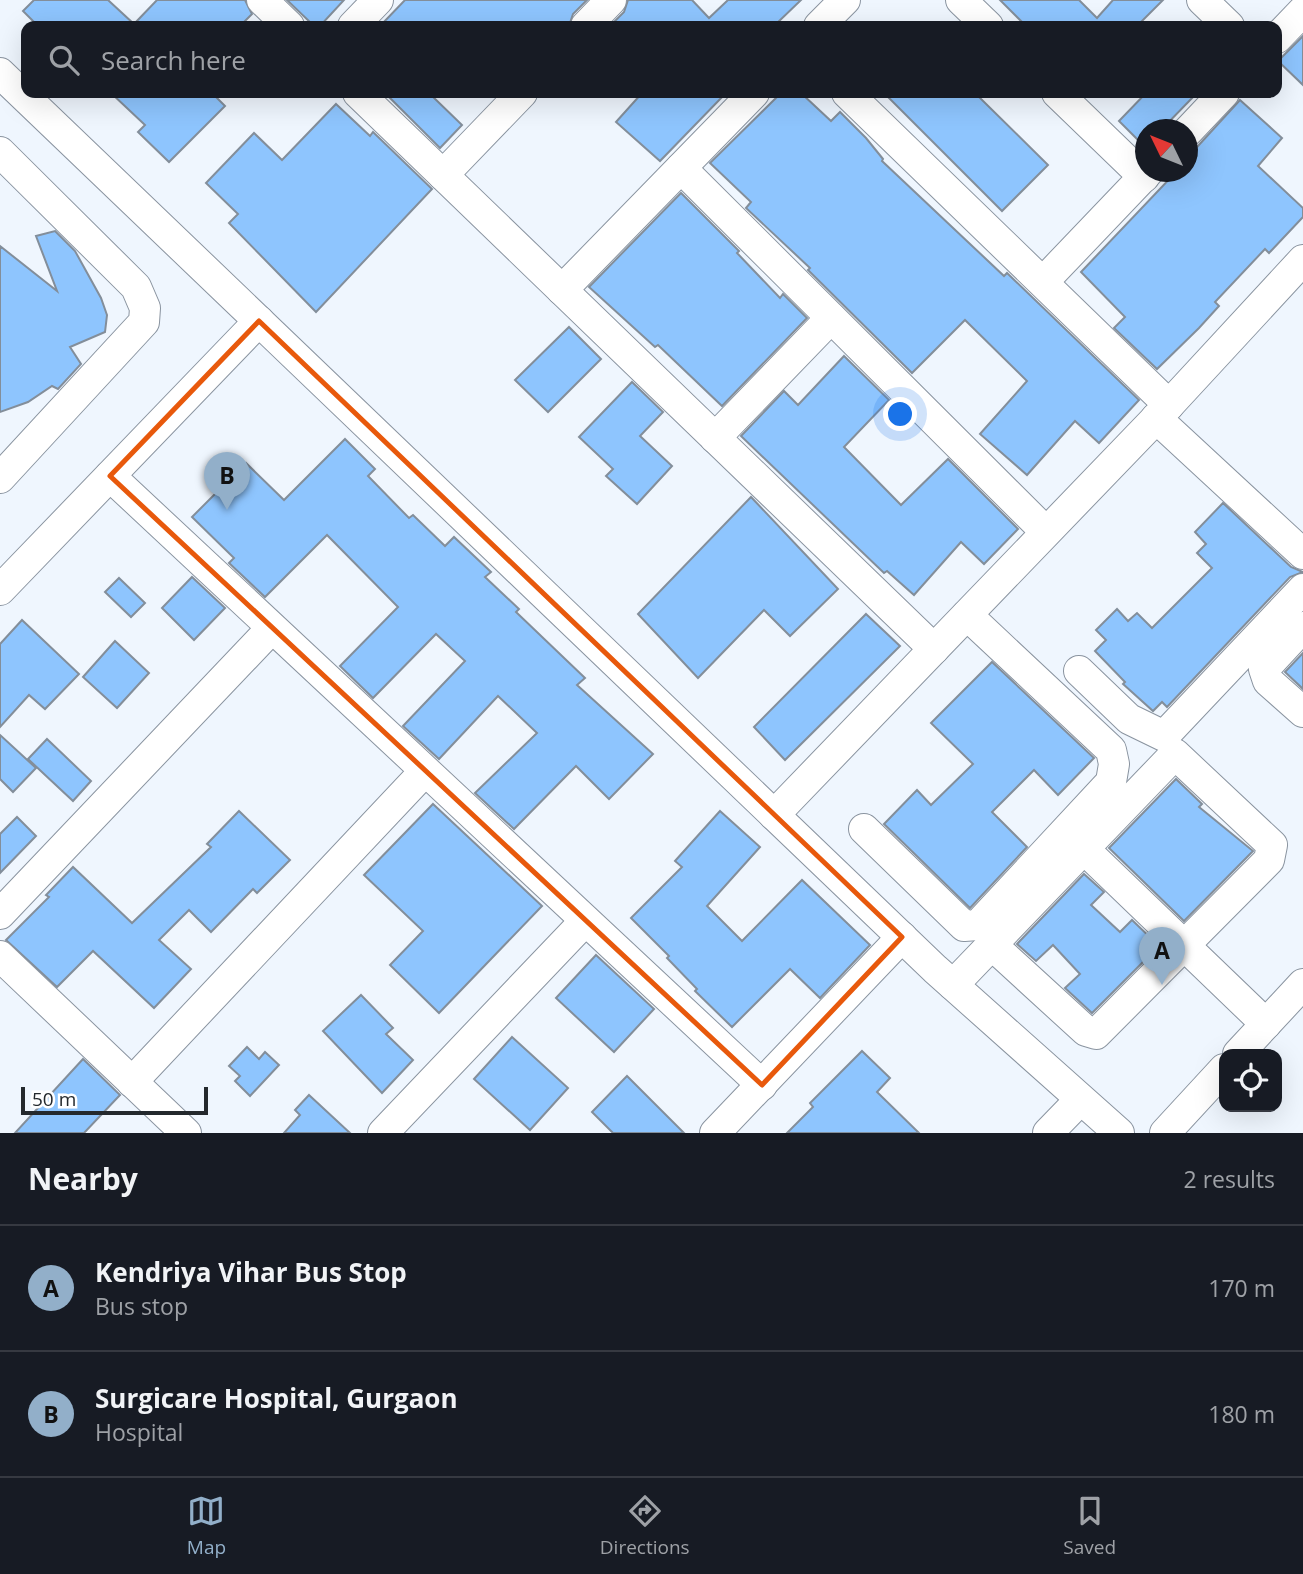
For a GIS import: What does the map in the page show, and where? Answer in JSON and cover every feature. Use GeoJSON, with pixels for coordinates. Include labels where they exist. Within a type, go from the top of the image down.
{"type":"FeatureCollection","features":[{"type":"Feature","properties":{"kind":"street"},"geometry":{"type":"LineString","coordinates":[[262,0],[284,21]]}},
{"type":"Feature","properties":{"kind":"street"},"geometry":{"type":"LineString","coordinates":[[358,21],[378,0]]}},
{"type":"Feature","properties":{"kind":"street"},"geometry":{"type":"LineString","coordinates":[[591,21],[611,0]]}},
{"type":"Feature","properties":{"kind":"street"},"geometry":{"type":"LineString","coordinates":[[824,21],[845,0]]}},
{"type":"Feature","properties":{"kind":"street"},"geometry":{"type":"LineString","coordinates":[[961,0],[983,21]]}},
{"type":"Feature","properties":{"kind":"street"},"geometry":{"type":"LineString","coordinates":[[1202,0],[1224,21]]}},
{"type":"Feature","properties":{"kind":"street"},"geometry":{"type":"LineString","coordinates":[[1282,33],[1303,11]]}},
{"type":"Feature","properties":{"kind":"street"},"geometry":{"type":"LineString","coordinates":[[0,73],[21,93]]}},
{"type":"Feature","properties":{"kind":"street"},"geometry":{"type":"LineString","coordinates":[[26,98],[902,937],[1119,1133]]}},
{"type":"Feature","properties":{"kind":"street"},"geometry":{"type":"LineString","coordinates":[[363,98],[934,649]]}},
{"type":"Feature","properties":{"kind":"street"},"geometry":{"type":"LineString","coordinates":[[443,175],[517,98]]}},
{"type":"Feature","properties":{"kind":"street"},"geometry":{"type":"LineString","coordinates":[[562,290],[749,98]]}},
{"type":"Feature","properties":{"kind":"street"},"geometry":{"type":"LineString","coordinates":[[852,98],[1042,282],[1303,554]]}},
{"type":"Feature","properties":{"kind":"street"},"geometry":{"type":"LineString","coordinates":[[1062,98],[1135,164]]}},
{"type":"Feature","properties":{"kind":"street"},"geometry":{"type":"LineString","coordinates":[[1198,120],[1219,98]]}},
{"type":"Feature","properties":{"kind":"street"},"geometry":{"type":"LineString","coordinates":[[0,152],[136,287],[145,309],[144,322],[5,462]]}},
{"type":"Feature","properties":{"kind":"street"},"geometry":{"type":"LineString","coordinates":[[681,168],[1046,532]]}},
{"type":"Feature","properties":{"kind":"street"},"geometry":{"type":"LineString","coordinates":[[1042,282],[1138,182]]}},
{"type":"Feature","properties":{"kind":"street"},"geometry":{"type":"LineString","coordinates":[[774,814],[1163,411],[1303,260]]}},
{"type":"Feature","properties":{"kind":"street"},"geometry":{"type":"LineString","coordinates":[[715,438],[831,318]]}},
{"type":"Feature","properties":{"kind":"street"},"geometry":{"type":"LineString","coordinates":[[0,590],[259,321]]}},
{"type":"Feature","properties":{"kind":"street"},"geometry":{"type":"LineString","coordinates":[[110,476],[762,1085]]}},
{"type":"Feature","properties":{"kind":"street"},"geometry":{"type":"LineString","coordinates":[[1079,671],[1129,719],[1164,736],[1303,589]]}},
{"type":"Feature","properties":{"kind":"street"},"geometry":{"type":"LineString","coordinates":[[864,829],[964,926],[978,925],[1111,782],[1114,764],[1111,750],[967,615]]}},
{"type":"Feature","properties":{"kind":"street"},"geometry":{"type":"LineString","coordinates":[[1303,627],[1264,669],[1268,681],[1303,712]]}},
{"type":"Feature","properties":{"kind":"street"},"geometry":{"type":"LineString","coordinates":[[0,914],[272,628]]}},
{"type":"Feature","properties":{"kind":"street"},"geometry":{"type":"LineString","coordinates":[[953,985],[1175,754],[1272,845],[1269,860],[1184,943],[1097,1034],[1086,1031],[992,945]]}},
{"type":"Feature","properties":{"kind":"street"},"geometry":{"type":"LineString","coordinates":[[132,1082],[425,771]]}},
{"type":"Feature","properties":{"kind":"street"},"geometry":{"type":"LineString","coordinates":[[1084,849],[1266,1024]]}},
{"type":"Feature","properties":{"kind":"street"},"geometry":{"type":"LineString","coordinates":[[383,1133],[585,921]]}},
{"type":"Feature","properties":{"kind":"street"},"geometry":{"type":"LineString","coordinates":[[715,1133],[902,937]]}},
{"type":"Feature","properties":{"kind":"street"},"geometry":{"type":"LineString","coordinates":[[0,956],[186,1133]]}},
{"type":"Feature","properties":{"kind":"street"},"geometry":{"type":"LineString","coordinates":[[1243,1049],[1303,984]]}},
{"type":"Feature","properties":{"kind":"street"},"geometry":{"type":"LineString","coordinates":[[1165,1133],[1219,1074]]}},
{"type":"Feature","properties":{"kind":"street"},"geometry":{"type":"LineString","coordinates":[[1048,1133],[1080,1100]]}},
{"type":"Feature","properties":{"kind":"highlighted area"},"geometry":{"type":"Polygon","coordinates":[[[259,321],[902,937],[762,1085],[110,476],[259,321]]]}},
{"type":"Feature","properties":{"kind":"building"},"geometry":{"type":"Polygon","coordinates":[[[34,0],[108,0],[131,21],[33,21],[23,11],[34,0]]]}},
{"type":"Feature","properties":{"kind":"building"},"geometry":{"type":"Polygon","coordinates":[[[157,0],[245,0],[252,14],[245,21],[137,21],[157,0]]]}},
{"type":"Feature","properties":{"kind":"building"},"geometry":{"type":"Polygon","coordinates":[[[287,0],[344,0],[325,21],[309,21],[287,0]]]}},
{"type":"Feature","properties":{"kind":"building"},"geometry":{"type":"Polygon","coordinates":[[[405,0],[587,0],[573,14],[571,21],[385,21],[405,0]]]}},
{"type":"Feature","properties":{"kind":"building"},"geometry":{"type":"Polygon","coordinates":[[[628,0],[692,0],[709,18],[728,0],[801,0],[779,21],[615,21],[624,12],[628,0]]]}},
{"type":"Feature","properties":{"kind":"building"},"geometry":{"type":"Polygon","coordinates":[[[1000,0],[1079,0],[1097,18],[1113,0],[1163,0],[1142,21],[1021,21],[1000,0]]]}},
{"type":"Feature","properties":{"kind":"building"},"geometry":{"type":"Polygon","coordinates":[[[1303,36],[1303,85],[1282,65],[1282,57],[1303,36]]]}},
{"type":"Feature","properties":{"kind":"building"},"geometry":{"type":"Polygon","coordinates":[[[116,98],[217,98],[225,106],[169,162],[138,132],[145,125],[116,98]]]}},
{"type":"Feature","properties":{"kind":"building"},"geometry":{"type":"Polygon","coordinates":[[[390,98],[434,98],[462,125],[440,148],[390,98]]]}},
{"type":"Feature","properties":{"kind":"building"},"geometry":{"type":"Polygon","coordinates":[[[638,98],[721,98],[660,161],[616,122],[638,98]]]}},
{"type":"Feature","properties":{"kind":"building"},"geometry":{"type":"Polygon","coordinates":[[[776,98],[806,98],[831,121],[840,112],[866,138],[882,161],[1004,276],[1007,273],[1139,400],[1099,443],[1075,421],[1027,475],[980,434],[1027,381],[965,320],[912,373],[808,270],[810,268],[746,208],[751,202],[710,163],[776,98]]]}},
{"type":"Feature","properties":{"kind":"building"},"geometry":{"type":"Polygon","coordinates":[[[889,98],[980,98],[1048,165],[1002,211],[889,98]]]}},
{"type":"Feature","properties":{"kind":"building"},"geometry":{"type":"Polygon","coordinates":[[[1141,98],[1192,98],[1172,119],[1135,119],[1135,137],[1119,121],[1141,98]]]}},
{"type":"Feature","properties":{"kind":"building"},"geometry":{"type":"Polygon","coordinates":[[[1240,100],[1282,138],[1258,166],[1303,208],[1303,217],[1269,253],[1265,249],[1215,302],[1219,306],[1157,369],[1114,328],[1125,317],[1081,272],[1166,182],[1198,182],[1198,146],[1240,100]]]}},
{"type":"Feature","properties":{"kind":"building"},"geometry":{"type":"Polygon","coordinates":[[[336,104],[370,136],[373,132],[432,189],[316,312],[229,223],[238,214],[206,183],[254,133],[282,160],[336,104]]]}},
{"type":"Feature","properties":{"kind":"building"},"geometry":{"type":"Polygon","coordinates":[[[681,193],[739,251],[737,253],[780,298],[783,294],[807,318],[722,406],[658,345],[655,347],[589,287],[681,193]]]}},
{"type":"Feature","properties":{"kind":"building"},"geometry":{"type":"Polygon","coordinates":[[[55,231],[75,251],[101,298],[107,315],[105,332],[70,347],[81,364],[58,389],[52,386],[28,402],[0,412],[0,246],[57,291],[36,236],[55,231]]]}},
{"type":"Feature","properties":{"kind":"building"},"geometry":{"type":"Polygon","coordinates":[[[569,327],[601,359],[548,412],[515,380],[569,327]]]}},
{"type":"Feature","properties":{"kind":"building"},"geometry":{"type":"Polygon","coordinates":[[[844,356],[889,400],[844,447],[901,505],[948,459],[1018,529],[984,564],[961,542],[914,595],[887,571],[884,573],[741,436],[784,391],[798,405],[844,356]]]}},
{"type":"Feature","properties":{"kind":"building"},"geometry":{"type":"Polygon","coordinates":[[[632,382],[663,412],[640,436],[672,466],[637,504],[606,476],[613,469],[579,437],[632,382]]]}},
{"type":"Feature","properties":{"kind":"building"},"geometry":{"type":"Polygon","coordinates":[[[345,439],[375,469],[368,476],[409,518],[413,515],[445,546],[454,537],[491,572],[485,577],[519,609],[516,612],[585,678],[577,685],[653,754],[609,799],[576,766],[514,829],[475,793],[537,733],[498,696],[439,759],[403,726],[465,661],[436,634],[373,698],[340,666],[398,607],[327,535],[265,597],[229,563],[234,558],[192,517],[246,463],[284,500],[345,439]]]}},
{"type":"Feature","properties":{"kind":"building"},"geometry":{"type":"Polygon","coordinates":[[[751,497],[838,589],[790,636],[764,610],[698,678],[638,614],[751,497]]]}},
{"type":"Feature","properties":{"kind":"building"},"geometry":{"type":"Polygon","coordinates":[[[1223,503],[1291,567],[1303,572],[1290,577],[1167,707],[1162,702],[1153,711],[1123,684],[1125,682],[1095,651],[1106,640],[1096,630],[1117,609],[1128,621],[1137,613],[1152,628],[1212,568],[1197,553],[1206,544],[1195,532],[1223,503]]]}},
{"type":"Feature","properties":{"kind":"building"},"geometry":{"type":"Polygon","coordinates":[[[192,577],[225,608],[194,640],[162,608],[192,577]]]}},
{"type":"Feature","properties":{"kind":"building"},"geometry":{"type":"Polygon","coordinates":[[[119,578],[145,603],[131,617],[105,592],[119,578]]]}},
{"type":"Feature","properties":{"kind":"building"},"geometry":{"type":"Polygon","coordinates":[[[866,614],[900,646],[785,760],[754,727],[866,614]]]}},
{"type":"Feature","properties":{"kind":"building"},"geometry":{"type":"Polygon","coordinates":[[[22,620],[79,674],[45,709],[29,695],[0,727],[0,644],[22,620]]]}},
{"type":"Feature","properties":{"kind":"building"},"geometry":{"type":"Polygon","coordinates":[[[115,641],[149,673],[117,708],[83,677],[115,641]]]}},
{"type":"Feature","properties":{"kind":"building"},"geometry":{"type":"Polygon","coordinates":[[[1303,653],[1303,689],[1285,672],[1303,653]]]}},
{"type":"Feature","properties":{"kind":"building"},"geometry":{"type":"Polygon","coordinates":[[[992,662],[1094,758],[1058,795],[1034,770],[992,812],[1027,847],[970,908],[884,824],[917,790],[931,805],[973,764],[931,723],[992,662]]]}},
{"type":"Feature","properties":{"kind":"building"},"geometry":{"type":"Polygon","coordinates":[[[0,735],[36,768],[13,792],[0,779],[0,735]]]}},
{"type":"Feature","properties":{"kind":"building"},"geometry":{"type":"Polygon","coordinates":[[[47,739],[91,781],[73,801],[28,759],[47,739]]]}},
{"type":"Feature","properties":{"kind":"building"},"geometry":{"type":"Polygon","coordinates":[[[1176,779],[1202,804],[1199,807],[1253,851],[1184,921],[1109,848],[1176,779]]]}},
{"type":"Feature","properties":{"kind":"building"},"geometry":{"type":"Polygon","coordinates":[[[433,804],[542,906],[439,1013],[390,965],[423,931],[364,875],[433,804]]]}},
{"type":"Feature","properties":{"kind":"building"},"geometry":{"type":"Polygon","coordinates":[[[239,811],[290,860],[257,893],[253,889],[211,932],[189,910],[159,940],[191,969],[154,1008],[93,951],[57,987],[6,940],[49,897],[46,895],[73,867],[132,923],[211,847],[207,844],[239,811]]]}},
{"type":"Feature","properties":{"kind":"building"},"geometry":{"type":"Polygon","coordinates":[[[720,811],[760,847],[707,906],[742,941],[802,880],[870,945],[820,998],[790,969],[732,1027],[695,991],[697,989],[667,958],[669,956],[631,918],[682,867],[675,861],[720,811]]]}},
{"type":"Feature","properties":{"kind":"building"},"geometry":{"type":"Polygon","coordinates":[[[17,817],[36,836],[0,873],[0,834],[17,817]]]}},
{"type":"Feature","properties":{"kind":"building"},"geometry":{"type":"Polygon","coordinates":[[[1084,874],[1104,892],[1091,905],[1120,932],[1132,920],[1159,946],[1092,1013],[1065,988],[1080,974],[1053,945],[1036,961],[1017,944],[1084,874]]]}},
{"type":"Feature","properties":{"kind":"building"},"geometry":{"type":"Polygon","coordinates":[[[596,955],[654,1009],[614,1052],[556,998],[596,955]]]}},
{"type":"Feature","properties":{"kind":"building"},"geometry":{"type":"Polygon","coordinates":[[[361,995],[393,1028],[386,1034],[413,1060],[382,1093],[323,1031],[361,995]]]}},
{"type":"Feature","properties":{"kind":"building"},"geometry":{"type":"Polygon","coordinates":[[[512,1037],[568,1088],[530,1130],[474,1079],[512,1037]]]}},
{"type":"Feature","properties":{"kind":"building"},"geometry":{"type":"Polygon","coordinates":[[[247,1047],[259,1059],[265,1052],[279,1065],[250,1096],[235,1081],[240,1076],[229,1066],[247,1047]]]}},
{"type":"Feature","properties":{"kind":"building"},"geometry":{"type":"Polygon","coordinates":[[[862,1051],[890,1078],[877,1092],[919,1133],[787,1133],[813,1107],[810,1103],[862,1051]]]}},
{"type":"Feature","properties":{"kind":"building"},"geometry":{"type":"Polygon","coordinates":[[[83,1059],[120,1095],[84,1133],[15,1133],[83,1059]]]}},
{"type":"Feature","properties":{"kind":"building"},"geometry":{"type":"Polygon","coordinates":[[[627,1076],[684,1133],[613,1133],[592,1112],[627,1076]]]}},
{"type":"Feature","properties":{"kind":"building"},"geometry":{"type":"Polygon","coordinates":[[[309,1095],[350,1133],[284,1133],[300,1115],[295,1110],[309,1095]]]}},
{"type":"Feature","properties":{"kind":"place","name":"Surgicare Hospital, Gurgaon"},"geometry":{"type":"Point","coordinates":[227,510]}},
{"type":"Feature","properties":{"kind":"place","name":"Kendriya Vihar Bus Stop"},"geometry":{"type":"Point","coordinates":[1162,985]}}]}
